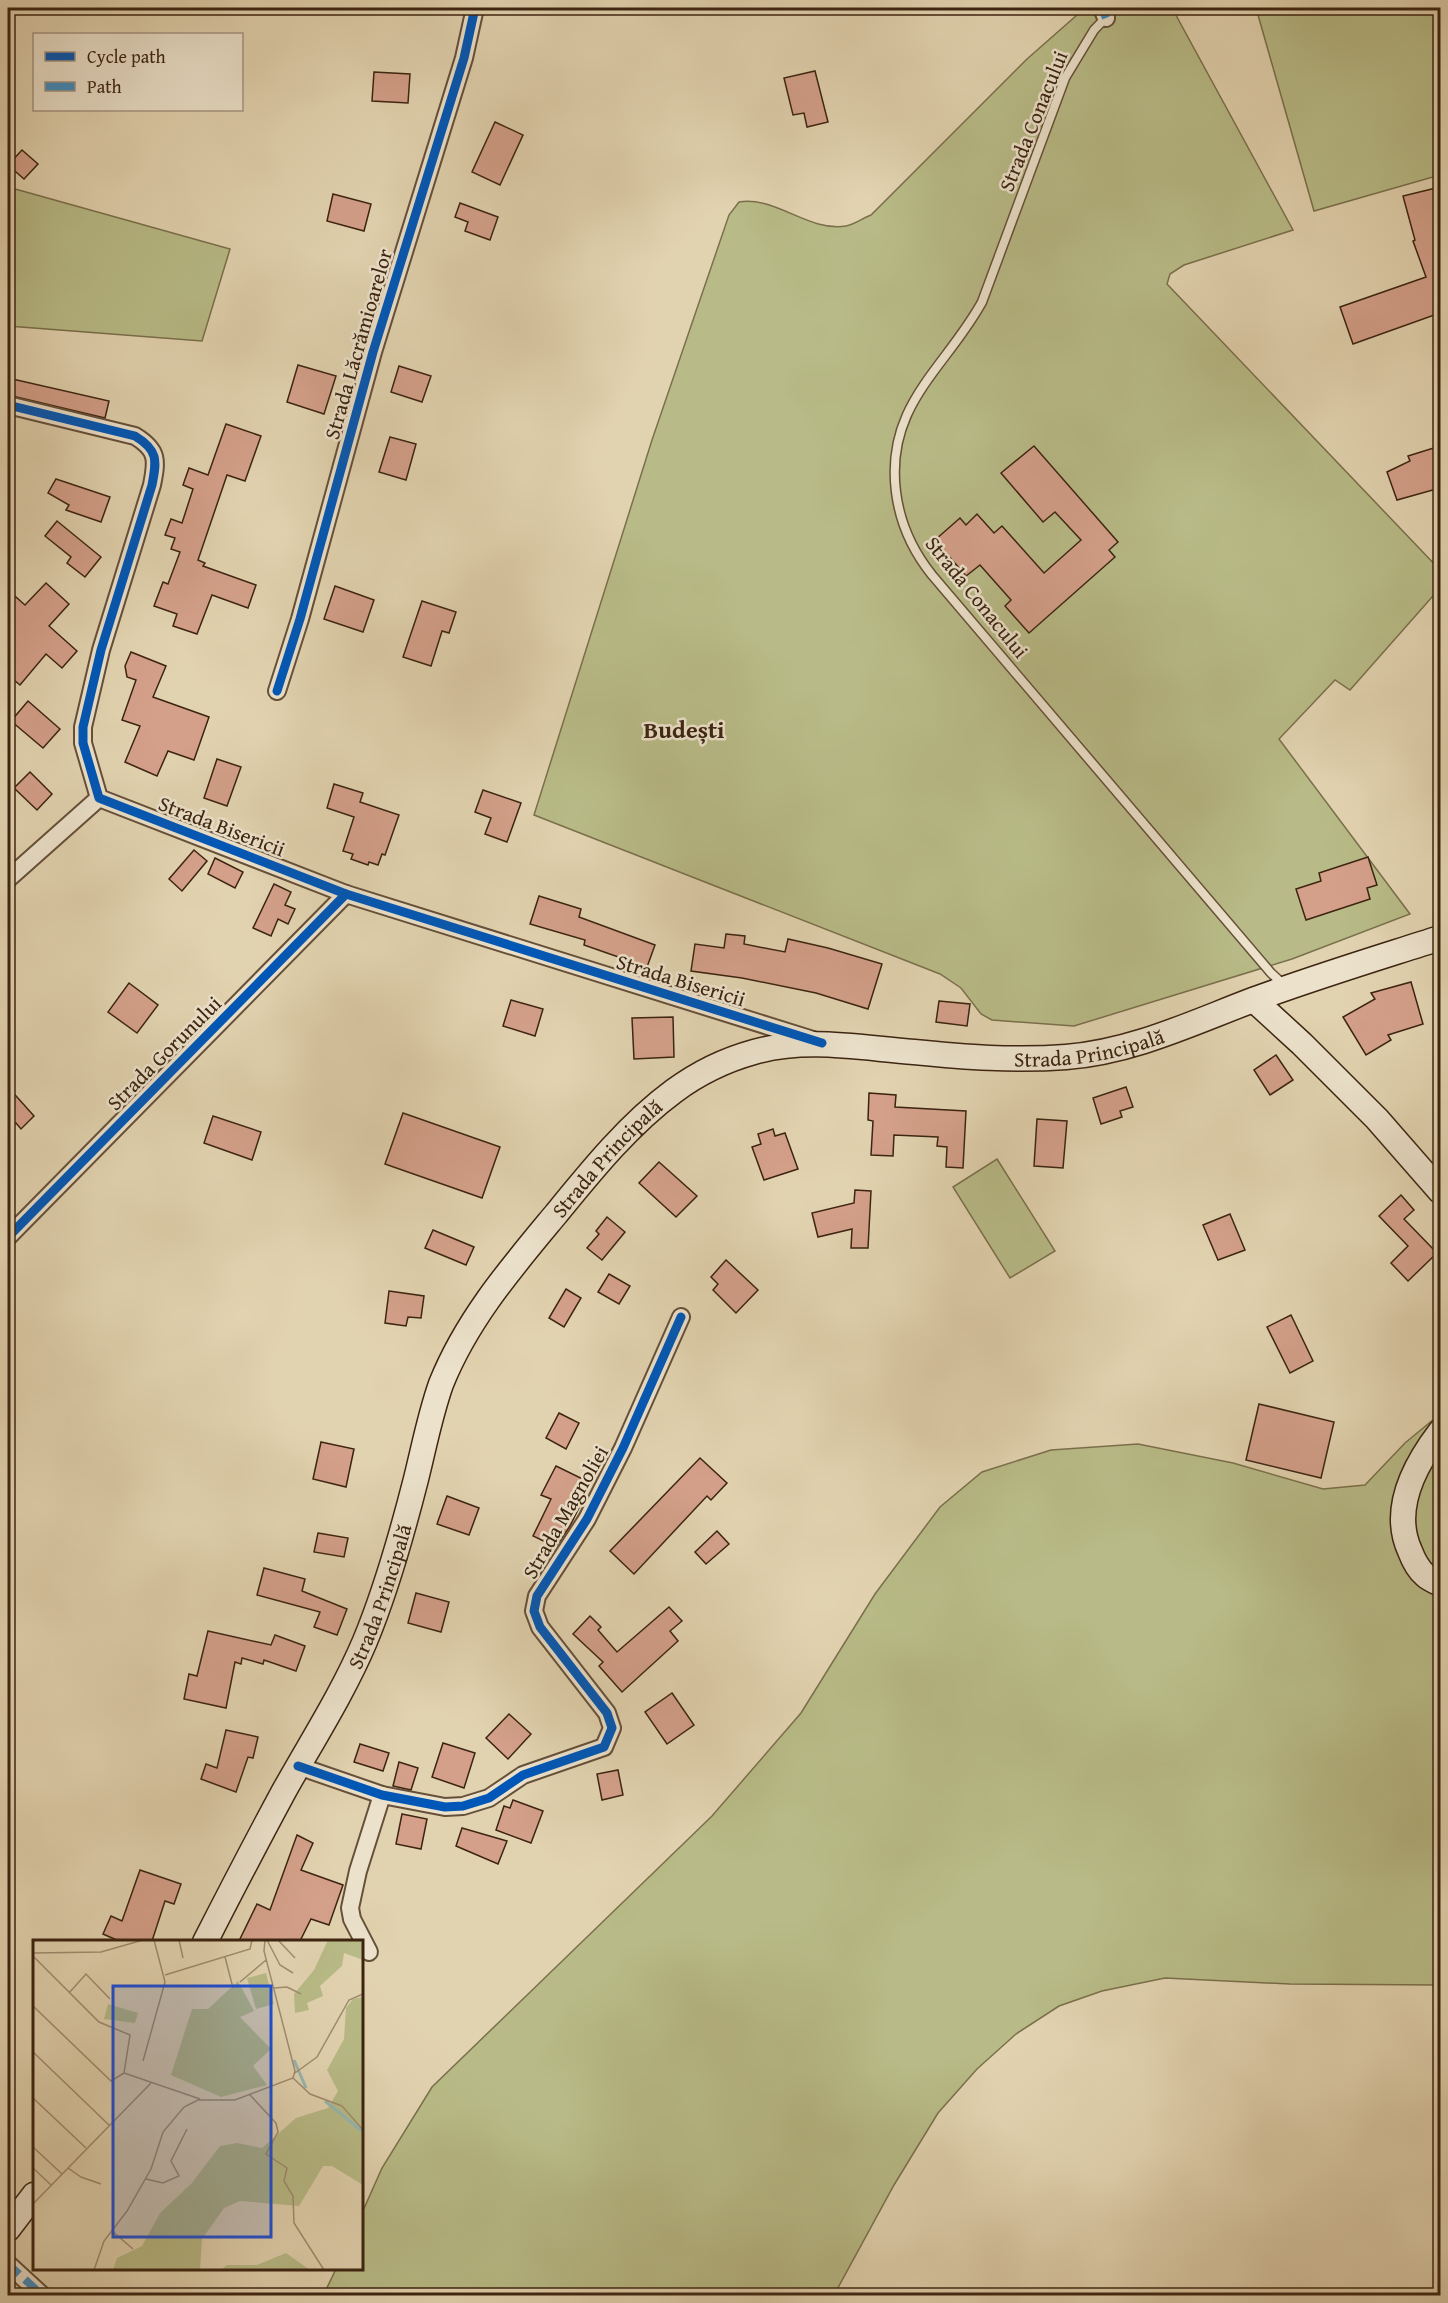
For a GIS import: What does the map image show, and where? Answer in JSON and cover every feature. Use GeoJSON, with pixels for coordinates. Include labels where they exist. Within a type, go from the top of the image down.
{"type":"FeatureCollection","features":[{"type":"Feature","properties":{"kind":"main road","name":"Strada Principală"},"geometry":{"type":"LineString","coordinates":[[206,1940],[298,1766],[349,1676],[364,1643],[397,1551],[440,1386],[460,1344],[493,1291],[585,1180],[623,1137],[673,1092],[728,1060],[780,1046],[822,1043],[988,1057],[1064,1057],[1100,1053],[1143,1042],[1287,988],[1440,938]]}},
{"type":"Feature","properties":{"kind":"main road"},"geometry":{"type":"LineString","coordinates":[[1254,1000],[1377,1119],[1440,1191]]}},
{"type":"Feature","properties":{"kind":"main road"},"geometry":{"type":"LineString","coordinates":[[1440,1432],[1412,1479],[1404,1500],[1402,1525],[1406,1544],[1413,1559],[1424,1574],[1440,1584]]}},
{"type":"Feature","properties":{"kind":"main road"},"geometry":{"type":"LineString","coordinates":[[8,2229],[33,2196]]}},
{"type":"Feature","properties":{"kind":"street","name":"Strada Lăcrămioarelor"},"geometry":{"type":"LineString","coordinates":[[277,691],[303,608],[373,352],[464,58],[476,8]]}},
{"type":"Feature","properties":{"kind":"street"},"geometry":{"type":"LineString","coordinates":[[8,405],[135,436],[153,451],[155,459],[152,485],[101,650],[83,727],[83,743],[99,798],[8,879]]}},
{"type":"Feature","properties":{"kind":"street","name":"Strada Bisericii"},"geometry":{"type":"LineString","coordinates":[[99,798],[346,894],[822,1043]]}},
{"type":"Feature","properties":{"kind":"street","name":"Strada Gorunului"},"geometry":{"type":"LineString","coordinates":[[8,1237],[346,894]]}},
{"type":"Feature","properties":{"kind":"street","name":"Strada Magnoliei"},"geometry":{"type":"LineString","coordinates":[[298,1766],[382,1795],[444,1807],[463,1806],[489,1798],[523,1775],[604,1747],[612,1728],[606,1713],[540,1627],[534,1611],[537,1596],[587,1519],[618,1458],[681,1317]]}},
{"type":"Feature","properties":{"kind":"street"},"geometry":{"type":"LineString","coordinates":[[363,1940],[352,1919],[350,1908],[358,1871],[382,1795]]}},
{"type":"Feature","properties":{"kind":"street"},"geometry":{"type":"LineString","coordinates":[[363,1940],[369,1952]]}},
{"type":"Feature","properties":{"kind":"street"},"geometry":{"type":"LineString","coordinates":[[8,2264],[44,2295]]}},
{"type":"Feature","properties":{"kind":"lane","name":"Strada Conacului"},"geometry":{"type":"LineString","coordinates":[[1108,11],[1079,52],[1065,78],[982,302],[974,317],[926,381],[899,432],[894,476],[897,504],[904,531],[917,555],[932,575],[1263,964],[1287,988]]}},
{"type":"Feature","properties":{"kind":"green space"},"geometry":{"type":"Polygon","coordinates":[[[1085,8],[1172,8],[1293,230],[1184,265],[1170,274],[1167,284],[1440,570],[1440,588],[1350,690],[1335,680],[1279,739],[1410,914],[1292,959],[1074,1026],[992,1020],[981,1014],[961,988],[940,974],[534,815],[652,440],[729,215],[739,202],[753,202],[766,204],[818,224],[832,226],[849,225],[871,215],[1027,59],[1085,8]]]}},
{"type":"Feature","properties":{"kind":"green space"},"geometry":{"type":"Polygon","coordinates":[[[1256,8],[1437,8],[1440,21],[1440,175],[1314,211],[1256,8]]]}},
{"type":"Feature","properties":{"kind":"green space"},"geometry":{"type":"Polygon","coordinates":[[[8,187],[230,249],[202,341],[8,326],[8,187]]]}},
{"type":"Feature","properties":{"kind":"green space"},"geometry":{"type":"Polygon","coordinates":[[[997,1159],[1055,1251],[1010,1278],[953,1187],[997,1159]]]}},
{"type":"Feature","properties":{"kind":"green space"},"geometry":{"type":"Polygon","coordinates":[[[1440,1414],[1440,1985],[1290,1984],[1165,1978],[1102,1991],[1059,2006],[1016,2034],[977,2069],[938,2113],[894,2185],[834,2295],[323,2296],[336,2270],[363,2270],[363,2211],[382,2168],[432,2087],[712,1816],[801,1713],[875,1594],[940,1507],[982,1472],[1051,1450],[1138,1444],[1233,1463],[1323,1489],[1365,1485],[1405,1443],[1440,1414]]]}},
{"type":"Feature","properties":{"kind":"building"},"geometry":{"type":"Polygon","coordinates":[[[815,71],[828,122],[807,127],[804,113],[793,115],[784,78],[815,71]]]}},
{"type":"Feature","properties":{"kind":"building"},"geometry":{"type":"Polygon","coordinates":[[[374,72],[410,74],[408,103],[372,101],[374,72]]]}},
{"type":"Feature","properties":{"kind":"building"},"geometry":{"type":"Polygon","coordinates":[[[495,122],[523,135],[500,185],[472,172],[495,122]]]}},
{"type":"Feature","properties":{"kind":"building"},"geometry":{"type":"Polygon","coordinates":[[[22,150],[38,164],[24,179],[8,165],[22,150]]]}},
{"type":"Feature","properties":{"kind":"building"},"geometry":{"type":"Polygon","coordinates":[[[1440,187],[1440,313],[1353,344],[1340,307],[1426,277],[1413,241],[1415,240],[1403,196],[1440,187]]]}},
{"type":"Feature","properties":{"kind":"building"},"geometry":{"type":"Polygon","coordinates":[[[333,194],[371,204],[364,231],[327,221],[333,194]]]}},
{"type":"Feature","properties":{"kind":"building"},"geometry":{"type":"Polygon","coordinates":[[[460,203],[498,217],[490,240],[465,231],[468,222],[455,217],[460,203]]]}},
{"type":"Feature","properties":{"kind":"building"},"geometry":{"type":"Polygon","coordinates":[[[298,365],[336,376],[324,414],[287,402],[298,365]]]}},
{"type":"Feature","properties":{"kind":"building"},"geometry":{"type":"Polygon","coordinates":[[[399,366],[431,376],[422,402],[391,392],[399,366]]]}},
{"type":"Feature","properties":{"kind":"building"},"geometry":{"type":"Polygon","coordinates":[[[8,378],[109,401],[105,418],[8,395],[8,378]]]}},
{"type":"Feature","properties":{"kind":"building"},"geometry":{"type":"Polygon","coordinates":[[[226,424],[261,436],[245,481],[227,475],[198,560],[205,563],[203,566],[256,585],[248,608],[212,595],[197,634],[173,626],[177,614],[154,606],[163,582],[168,584],[180,552],[171,549],[175,538],[165,535],[171,519],[182,523],[193,489],[183,485],[189,468],[208,475],[226,424]]]}},
{"type":"Feature","properties":{"kind":"building"},"geometry":{"type":"Polygon","coordinates":[[[390,437],[416,444],[406,480],[379,472],[390,437]]]}},
{"type":"Feature","properties":{"kind":"building"},"geometry":{"type":"Polygon","coordinates":[[[1034,446],[1118,542],[1109,550],[1115,557],[1029,633],[1005,606],[1011,600],[980,565],[966,576],[935,540],[960,518],[966,525],[977,514],[994,533],[1002,526],[1044,573],[1081,540],[1055,512],[1043,522],[1001,473],[1034,446]]]}},
{"type":"Feature","properties":{"kind":"building"},"geometry":{"type":"Polygon","coordinates":[[[1440,446],[1440,488],[1397,500],[1387,472],[1410,461],[1408,456],[1440,446]]]}},
{"type":"Feature","properties":{"kind":"building"},"geometry":{"type":"Polygon","coordinates":[[[56,479],[110,497],[101,522],[66,510],[69,505],[48,493],[56,479]]]}},
{"type":"Feature","properties":{"kind":"building"},"geometry":{"type":"Polygon","coordinates":[[[57,521],[101,557],[85,577],[67,563],[71,557],[45,536],[57,521]]]}},
{"type":"Feature","properties":{"kind":"building"},"geometry":{"type":"Polygon","coordinates":[[[46,583],[69,604],[49,626],[77,651],[62,668],[46,654],[20,685],[8,675],[8,649],[14,642],[8,636],[8,590],[25,605],[46,583]]]}},
{"type":"Feature","properties":{"kind":"building"},"geometry":{"type":"Polygon","coordinates":[[[335,586],[374,600],[363,632],[324,619],[335,586]]]}},
{"type":"Feature","properties":{"kind":"building"},"geometry":{"type":"Polygon","coordinates":[[[422,601],[456,612],[449,633],[442,631],[431,666],[403,657],[422,601]]]}},
{"type":"Feature","properties":{"kind":"building"},"geometry":{"type":"Polygon","coordinates":[[[131,652],[166,666],[153,697],[209,717],[194,760],[168,751],[157,776],[125,762],[140,726],[122,720],[136,680],[127,677],[125,666],[131,652]]]}},
{"type":"Feature","properties":{"kind":"building"},"geometry":{"type":"Polygon","coordinates":[[[28,701],[60,729],[43,748],[11,721],[28,701]]]}},
{"type":"Feature","properties":{"kind":"building"},"geometry":{"type":"Polygon","coordinates":[[[217,759],[241,767],[227,806],[204,798],[217,759]]]}},
{"type":"Feature","properties":{"kind":"building"},"geometry":{"type":"Polygon","coordinates":[[[30,772],[52,794],[37,810],[14,788],[30,772]]]}},
{"type":"Feature","properties":{"kind":"building"},"geometry":{"type":"Polygon","coordinates":[[[334,784],[363,793],[360,802],[399,815],[385,855],[382,854],[378,865],[369,862],[368,865],[351,859],[353,854],[343,851],[354,817],[327,808],[334,784]]]}},
{"type":"Feature","properties":{"kind":"building"},"geometry":{"type":"Polygon","coordinates":[[[483,790],[521,803],[507,842],[485,834],[491,818],[475,812],[483,790]]]}},
{"type":"Feature","properties":{"kind":"building"},"geometry":{"type":"Polygon","coordinates":[[[194,850],[207,861],[182,891],[169,879],[194,850]]]}},
{"type":"Feature","properties":{"kind":"building"},"geometry":{"type":"Polygon","coordinates":[[[1368,857],[1377,885],[1367,888],[1370,899],[1306,920],[1296,889],[1321,881],[1319,873],[1368,857]]]}},
{"type":"Feature","properties":{"kind":"building"},"geometry":{"type":"Polygon","coordinates":[[[215,858],[243,872],[235,888],[208,874],[215,858]]]}},
{"type":"Feature","properties":{"kind":"building"},"geometry":{"type":"Polygon","coordinates":[[[274,884],[291,892],[285,905],[295,909],[288,924],[278,919],[271,936],[253,928],[274,884]]]}},
{"type":"Feature","properties":{"kind":"building"},"geometry":{"type":"Polygon","coordinates":[[[539,896],[581,909],[579,917],[655,945],[647,967],[584,945],[585,940],[530,924],[539,896]]]}},
{"type":"Feature","properties":{"kind":"building"},"geometry":{"type":"Polygon","coordinates":[[[726,934],[745,936],[744,944],[785,952],[788,939],[882,964],[868,1009],[816,993],[742,978],[691,971],[695,944],[724,948],[726,934]]]}},
{"type":"Feature","properties":{"kind":"building"},"geometry":{"type":"Polygon","coordinates":[[[1411,982],[1423,1024],[1388,1035],[1391,1040],[1366,1055],[1343,1017],[1375,999],[1371,993],[1411,982]]]}},
{"type":"Feature","properties":{"kind":"building"},"geometry":{"type":"Polygon","coordinates":[[[129,983],[158,1005],[137,1033],[108,1012],[129,983]]]}},
{"type":"Feature","properties":{"kind":"building"},"geometry":{"type":"Polygon","coordinates":[[[511,1000],[543,1009],[535,1036],[503,1026],[511,1000]]]}},
{"type":"Feature","properties":{"kind":"building"},"geometry":{"type":"Polygon","coordinates":[[[939,1001],[970,1004],[967,1026],[936,1022],[939,1001]]]}},
{"type":"Feature","properties":{"kind":"building"},"geometry":{"type":"Polygon","coordinates":[[[673,1017],[674,1057],[634,1059],[632,1018],[673,1017]]]}},
{"type":"Feature","properties":{"kind":"building"},"geometry":{"type":"Polygon","coordinates":[[[1276,1055],[1293,1080],[1270,1095],[1254,1070],[1276,1055]]]}},
{"type":"Feature","properties":{"kind":"building"},"geometry":{"type":"Polygon","coordinates":[[[8,1087],[34,1116],[21,1129],[16,1123],[8,1130],[8,1087]]]}},
{"type":"Feature","properties":{"kind":"building"},"geometry":{"type":"Polygon","coordinates":[[[1126,1087],[1133,1107],[1120,1111],[1122,1117],[1101,1124],[1093,1098],[1126,1087]]]}},
{"type":"Feature","properties":{"kind":"building"},"geometry":{"type":"Polygon","coordinates":[[[869,1093],[896,1095],[895,1107],[966,1111],[963,1168],[946,1167],[947,1147],[937,1146],[938,1137],[894,1135],[893,1156],[871,1155],[873,1121],[868,1120],[869,1093]]]}},
{"type":"Feature","properties":{"kind":"building"},"geometry":{"type":"Polygon","coordinates":[[[403,1113],[500,1147],[482,1198],[385,1164],[403,1113]]]}},
{"type":"Feature","properties":{"kind":"building"},"geometry":{"type":"Polygon","coordinates":[[[213,1116],[261,1132],[252,1160],[204,1143],[213,1116]]]}},
{"type":"Feature","properties":{"kind":"building"},"geometry":{"type":"Polygon","coordinates":[[[1037,1119],[1067,1121],[1063,1168],[1034,1166],[1037,1119]]]}},
{"type":"Feature","properties":{"kind":"building"},"geometry":{"type":"Polygon","coordinates":[[[773,1129],[775,1136],[785,1133],[798,1169],[764,1180],[752,1147],[761,1144],[758,1134],[773,1129]]]}},
{"type":"Feature","properties":{"kind":"building"},"geometry":{"type":"Polygon","coordinates":[[[659,1162],[697,1196],[676,1217],[639,1183],[659,1162]]]}},
{"type":"Feature","properties":{"kind":"building"},"geometry":{"type":"Polygon","coordinates":[[[855,1190],[871,1191],[868,1248],[851,1248],[852,1229],[818,1237],[812,1213],[854,1203],[855,1190]]]}},
{"type":"Feature","properties":{"kind":"building"},"geometry":{"type":"Polygon","coordinates":[[[1401,1195],[1414,1210],[1404,1219],[1437,1253],[1408,1281],[1391,1263],[1408,1246],[1379,1216],[1401,1195]]]}},
{"type":"Feature","properties":{"kind":"building"},"geometry":{"type":"Polygon","coordinates":[[[1230,1214],[1245,1250],[1218,1260],[1203,1225],[1230,1214]]]}},
{"type":"Feature","properties":{"kind":"building"},"geometry":{"type":"Polygon","coordinates":[[[607,1217],[625,1232],[602,1260],[587,1248],[599,1234],[596,1231],[607,1217]]]}},
{"type":"Feature","properties":{"kind":"building"},"geometry":{"type":"Polygon","coordinates":[[[433,1230],[474,1247],[466,1265],[425,1248],[433,1230]]]}},
{"type":"Feature","properties":{"kind":"building"},"geometry":{"type":"Polygon","coordinates":[[[726,1260],[758,1290],[736,1313],[713,1290],[718,1284],[711,1277],[726,1260]]]}},
{"type":"Feature","properties":{"kind":"building"},"geometry":{"type":"Polygon","coordinates":[[[609,1274],[630,1286],[619,1304],[598,1292],[609,1274]]]}},
{"type":"Feature","properties":{"kind":"building"},"geometry":{"type":"Polygon","coordinates":[[[566,1289],[581,1298],[564,1327],[549,1318],[566,1289]]]}},
{"type":"Feature","properties":{"kind":"building"},"geometry":{"type":"Polygon","coordinates":[[[389,1291],[424,1296],[421,1318],[408,1317],[406,1326],[385,1323],[389,1291]]]}},
{"type":"Feature","properties":{"kind":"building"},"geometry":{"type":"Polygon","coordinates":[[[1291,1315],[1313,1361],[1290,1373],[1267,1327],[1291,1315]]]}},
{"type":"Feature","properties":{"kind":"building"},"geometry":{"type":"Polygon","coordinates":[[[1259,1404],[1334,1422],[1321,1478],[1246,1460],[1259,1404]]]}},
{"type":"Feature","properties":{"kind":"building"},"geometry":{"type":"Polygon","coordinates":[[[559,1413],[579,1423],[566,1449],[546,1438],[559,1413]]]}},
{"type":"Feature","properties":{"kind":"building"},"geometry":{"type":"Polygon","coordinates":[[[321,1442],[354,1449],[346,1487],[313,1479],[321,1442]]]}},
{"type":"Feature","properties":{"kind":"building"},"geometry":{"type":"Polygon","coordinates":[[[700,1458],[727,1483],[711,1500],[707,1496],[634,1574],[610,1551],[700,1458]]]}},
{"type":"Feature","properties":{"kind":"building"},"geometry":{"type":"Polygon","coordinates":[[[556,1466],[591,1483],[570,1526],[556,1547],[533,1536],[551,1499],[541,1495],[556,1466]]]}},
{"type":"Feature","properties":{"kind":"building"},"geometry":{"type":"Polygon","coordinates":[[[447,1496],[479,1508],[469,1535],[437,1524],[447,1496]]]}},
{"type":"Feature","properties":{"kind":"building"},"geometry":{"type":"Polygon","coordinates":[[[717,1531],[729,1544],[706,1564],[695,1552],[717,1531]]]}},
{"type":"Feature","properties":{"kind":"building"},"geometry":{"type":"Polygon","coordinates":[[[318,1533],[348,1538],[344,1557],[314,1552],[318,1533]]]}},
{"type":"Feature","properties":{"kind":"building"},"geometry":{"type":"Polygon","coordinates":[[[264,1568],[305,1579],[302,1591],[347,1609],[337,1635],[314,1627],[320,1612],[257,1595],[264,1568]]]}},
{"type":"Feature","properties":{"kind":"building"},"geometry":{"type":"Polygon","coordinates":[[[416,1593],[449,1602],[441,1632],[408,1623],[416,1593]]]}},
{"type":"Feature","properties":{"kind":"building"},"geometry":{"type":"Polygon","coordinates":[[[669,1607],[682,1621],[670,1631],[678,1641],[622,1692],[599,1666],[603,1662],[573,1634],[590,1616],[601,1627],[598,1630],[617,1652],[669,1607]]]}},
{"type":"Feature","properties":{"kind":"building"},"geometry":{"type":"Polygon","coordinates":[[[208,1631],[271,1645],[275,1635],[305,1646],[296,1671],[264,1660],[263,1664],[242,1658],[241,1664],[235,1662],[226,1708],[184,1699],[189,1674],[197,1676],[208,1631]]]}},
{"type":"Feature","properties":{"kind":"building"},"geometry":{"type":"Polygon","coordinates":[[[672,1693],[694,1725],[667,1744],[645,1712],[672,1693]]]}},
{"type":"Feature","properties":{"kind":"building"},"geometry":{"type":"Polygon","coordinates":[[[509,1714],[531,1734],[508,1759],[486,1738],[509,1714]]]}},
{"type":"Feature","properties":{"kind":"building"},"geometry":{"type":"Polygon","coordinates":[[[226,1730],[258,1737],[253,1758],[248,1757],[236,1792],[201,1779],[206,1764],[217,1768],[226,1730]]]}},
{"type":"Feature","properties":{"kind":"building"},"geometry":{"type":"Polygon","coordinates":[[[443,1743],[475,1753],[464,1788],[432,1777],[443,1743]]]}},
{"type":"Feature","properties":{"kind":"building"},"geometry":{"type":"Polygon","coordinates":[[[360,1744],[389,1753],[383,1771],[354,1762],[360,1744]]]}},
{"type":"Feature","properties":{"kind":"building"},"geometry":{"type":"Polygon","coordinates":[[[399,1762],[418,1768],[411,1790],[393,1786],[399,1762]]]}},
{"type":"Feature","properties":{"kind":"building"},"geometry":{"type":"Polygon","coordinates":[[[618,1770],[623,1795],[602,1800],[597,1774],[618,1770]]]}},
{"type":"Feature","properties":{"kind":"building"},"geometry":{"type":"Polygon","coordinates":[[[513,1800],[543,1811],[531,1843],[496,1830],[504,1806],[510,1808],[513,1800]]]}},
{"type":"Feature","properties":{"kind":"building"},"geometry":{"type":"Polygon","coordinates":[[[402,1814],[427,1819],[421,1849],[396,1844],[402,1814]]]}},
{"type":"Feature","properties":{"kind":"building"},"geometry":{"type":"Polygon","coordinates":[[[462,1828],[507,1841],[498,1864],[456,1846],[462,1828]]]}},
{"type":"Feature","properties":{"kind":"building"},"geometry":{"type":"Polygon","coordinates":[[[297,1835],[313,1843],[301,1870],[343,1885],[329,1925],[311,1919],[300,1940],[239,1940],[257,1904],[270,1910],[297,1835]]]}},
{"type":"Feature","properties":{"kind":"building"},"geometry":{"type":"Polygon","coordinates":[[[140,1870],[181,1884],[174,1904],[165,1901],[152,1940],[117,1940],[103,1934],[111,1916],[122,1921],[140,1870]]]}},
{"type":"Feature","properties":{"kind":"marked path"},"geometry":{"type":"LineString","coordinates":[[1102,8],[1106,18]]}},
{"type":"Feature","properties":{"kind":"marked path"},"geometry":{"type":"LineString","coordinates":[[8,2264],[43,2296]]}},
{"type":"Feature","properties":{"kind":"cycle path"},"geometry":{"type":"LineString","coordinates":[[277,691],[300,619],[373,352],[464,58],[475,8]]}},
{"type":"Feature","properties":{"kind":"cycle path"},"geometry":{"type":"LineString","coordinates":[[8,405],[135,436],[148,446],[154,456],[155,469],[152,485],[101,650],[83,727],[83,743],[99,798],[346,894],[822,1043]]}},
{"type":"Feature","properties":{"kind":"cycle path"},"geometry":{"type":"LineString","coordinates":[[8,1237],[346,894]]}},
{"type":"Feature","properties":{"kind":"cycle path"},"geometry":{"type":"LineString","coordinates":[[298,1766],[382,1795],[445,1807],[463,1806],[489,1798],[523,1775],[604,1747],[612,1728],[607,1713],[540,1627],[534,1611],[537,1596],[587,1519],[623,1448],[681,1317]]}},
{"type":"Feature","properties":{"kind":"district","name":"Budești"},"geometry":{"type":"Point","coordinates":[684,729]}}]}
